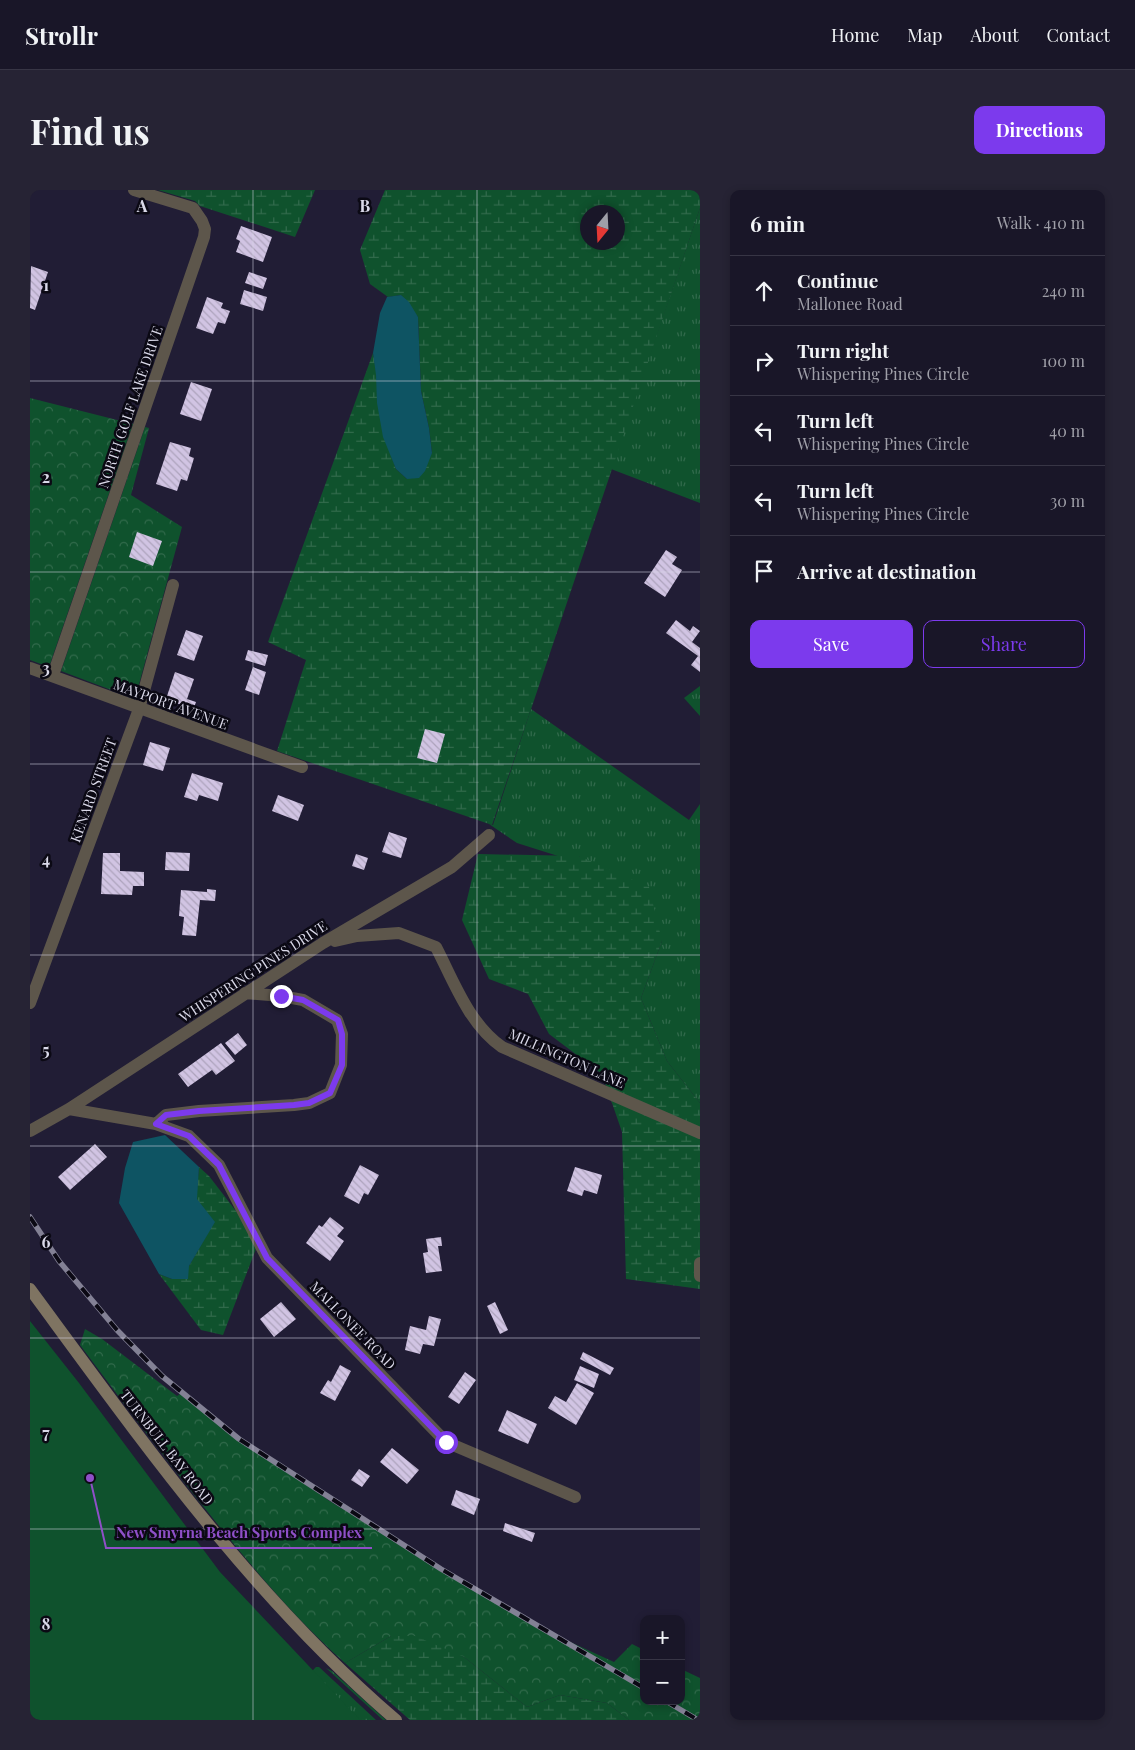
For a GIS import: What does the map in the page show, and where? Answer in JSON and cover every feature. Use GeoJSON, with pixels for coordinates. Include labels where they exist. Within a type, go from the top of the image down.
{"type":"FeatureCollection","features":[{"type":"Feature","properties":{"kind":"street","name":"NORTH GOLF LAKE DRIVE"},"geometry":{"type":"LineString","coordinates":[[53,676],[204,237],[205,229],[202,221],[192,208],[134,190]]}},
{"type":"Feature","properties":{"kind":"street","name":"KENARD STREET"},"geometry":{"type":"LineString","coordinates":[[30,1003],[139,709],[173,585]]}},
{"type":"Feature","properties":{"kind":"street","name":"MAYPORT AVENUE"},"geometry":{"type":"LineString","coordinates":[[30,668],[302,767]]}},
{"type":"Feature","properties":{"kind":"street","name":"WHISPERING PINES DRIVE"},"geometry":{"type":"LineString","coordinates":[[30,1131],[68,1109],[323,943],[452,867],[489,835]]}},
{"type":"Feature","properties":{"kind":"street","name":"MILLINGTON LANE"},"geometry":{"type":"LineString","coordinates":[[323,943],[357,936],[399,933],[436,947],[472,1017],[488,1038],[502,1047],[700,1133]]}},
{"type":"Feature","properties":{"kind":"street"},"geometry":{"type":"LineString","coordinates":[[156,1124],[166,1115],[309,1103],[330,1093],[342,1065],[342,1034],[338,1020],[303,1000],[245,993]]}},
{"type":"Feature","properties":{"kind":"street","name":"MALLONEE ROAD"},"geometry":{"type":"LineString","coordinates":[[68,1109],[156,1124],[189,1136],[219,1165],[267,1258],[446,1442],[575,1497]]}},
{"type":"Feature","properties":{"kind":"street"},"geometry":{"type":"LineString","coordinates":[[700,1263],[700,1276]]}},
{"type":"Feature","properties":{"kind":"street","name":"TURNBULL BAY ROAD"},"geometry":{"type":"LineString","coordinates":[[30,1289],[134,1430],[234,1557],[263,1590],[356,1686],[396,1720]]}},
{"type":"Feature","properties":{"kind":"green space"},"geometry":{"type":"Polygon","coordinates":[[[158,190],[315,190],[295,237],[200,206],[195,201],[158,190]]]}},
{"type":"Feature","properties":{"kind":"green space"},"geometry":{"type":"Polygon","coordinates":[[[385,190],[700,190],[700,208],[492,825],[277,751],[306,660],[268,642],[373,353],[391,455],[396,469],[407,479],[432,453],[421,391],[418,317],[401,295],[388,297],[370,284],[360,250],[385,190]]]}},
{"type":"Feature","properties":{"kind":"green space"},"geometry":{"type":"Polygon","coordinates":[[[700,208],[700,503],[611,469],[700,208]]]}},
{"type":"Feature","properties":{"kind":"green space"},"geometry":{"type":"Polygon","coordinates":[[[30,398],[133,424],[49,667],[30,660],[30,398]]]}},
{"type":"Feature","properties":{"kind":"green space"},"geometry":{"type":"Polygon","coordinates":[[[145,427],[149,428],[131,495],[182,527],[135,699],[61,671],[145,427]]]}},
{"type":"Feature","properties":{"kind":"green space"},"geometry":{"type":"Polygon","coordinates":[[[700,686],[700,716],[684,698],[700,686]]]}},
{"type":"Feature","properties":{"kind":"green space"},"geometry":{"type":"Polygon","coordinates":[[[531,709],[689,820],[700,804],[700,1103],[667,1061],[641,998],[662,941],[579,856],[558,856],[517,843],[489,824],[493,825],[531,709]]]}},
{"type":"Feature","properties":{"kind":"green space"},"geometry":{"type":"Polygon","coordinates":[[[478,854],[579,856],[649,887],[662,941],[641,998],[667,1061],[700,1103],[700,1289],[626,1279],[622,1132],[602,1074],[549,1034],[528,994],[489,979],[462,920],[478,854]]]}},
{"type":"Feature","properties":{"kind":"green space"},"geometry":{"type":"Polygon","coordinates":[[[199,1167],[209,1176],[259,1241],[223,1335],[201,1330],[159,1274],[172,1279],[189,1266],[214,1222],[196,1199],[199,1167]]]}},
{"type":"Feature","properties":{"kind":"green space"},"geometry":{"type":"Polygon","coordinates":[[[30,1321],[79,1383],[220,1572],[360,1720],[30,1720],[30,1321]]]}},
{"type":"Feature","properties":{"kind":"green space"},"geometry":{"type":"Polygon","coordinates":[[[85,1329],[102,1339],[177,1396],[180,1394],[328,1500],[555,1635],[614,1662],[632,1644],[640,1648],[640,1705],[685,1705],[685,1671],[700,1678],[700,1720],[629,1720],[607,1703],[560,1695],[527,1707],[464,1657],[391,1636],[345,1663],[285,1604],[248,1562],[195,1496],[80,1345],[85,1329]]]}},
{"type":"Feature","properties":{"kind":"green space"},"geometry":{"type":"Polygon","coordinates":[[[391,1636],[415,1636],[464,1657],[527,1707],[560,1695],[607,1703],[629,1720],[410,1720],[345,1663],[391,1636]]]}},
{"type":"Feature","properties":{"kind":"green space"},"geometry":{"type":"Polygon","coordinates":[[[316,1667],[319,1667],[376,1720],[330,1720],[301,1683],[316,1667]]]}},
{"type":"Feature","properties":{"kind":"green space"},"geometry":{"type":"Polygon","coordinates":[[[326,1668],[332,1671],[386,1720],[383,1720],[326,1668]]]}},
{"type":"Feature","properties":{"kind":"shaded area"},"geometry":{"type":"Polygon","coordinates":[[[401,295],[409,302],[418,317],[421,391],[432,453],[425,471],[419,478],[407,479],[396,469],[383,437],[377,403],[373,353],[380,313],[387,297],[401,295]]]}},
{"type":"Feature","properties":{"kind":"shaded area"},"geometry":{"type":"Polygon","coordinates":[[[165,1135],[199,1167],[197,1199],[215,1222],[189,1266],[188,1279],[172,1279],[159,1274],[119,1203],[125,1168],[133,1142],[165,1135]]]}},
{"type":"Feature","properties":{"kind":"building"},"geometry":{"type":"Polygon","coordinates":[[[241,226],[272,237],[263,262],[236,252],[240,241],[236,239],[241,226]]]}},
{"type":"Feature","properties":{"kind":"building"},"geometry":{"type":"Polygon","coordinates":[[[31,266],[48,272],[35,310],[30,308],[31,266]]]}},
{"type":"Feature","properties":{"kind":"building"},"geometry":{"type":"Polygon","coordinates":[[[249,272],[267,278],[263,289],[245,283],[249,272]]]}},
{"type":"Feature","properties":{"kind":"building"},"geometry":{"type":"Polygon","coordinates":[[[244,290],[267,297],[263,311],[240,304],[244,290]]]}},
{"type":"Feature","properties":{"kind":"building"},"geometry":{"type":"Polygon","coordinates":[[[207,297],[223,303],[221,308],[230,311],[225,324],[218,322],[213,334],[196,328],[207,297]]]}},
{"type":"Feature","properties":{"kind":"building"},"geometry":{"type":"Polygon","coordinates":[[[191,382],[212,389],[201,421],[180,414],[191,382]]]}},
{"type":"Feature","properties":{"kind":"building"},"geometry":{"type":"Polygon","coordinates":[[[170,442],[191,448],[189,456],[194,458],[187,481],[181,479],[177,491],[156,484],[170,442]]]}},
{"type":"Feature","properties":{"kind":"building"},"geometry":{"type":"Polygon","coordinates":[[[137,532],[162,541],[153,566],[129,557],[137,532]]]}},
{"type":"Feature","properties":{"kind":"building"},"geometry":{"type":"Polygon","coordinates":[[[666,550],[677,557],[672,564],[682,570],[665,597],[644,583],[666,550]]]}},
{"type":"Feature","properties":{"kind":"building"},"geometry":{"type":"Polygon","coordinates":[[[676,620],[690,631],[693,626],[700,631],[692,642],[700,648],[700,672],[691,665],[698,656],[666,633],[676,620]]]}},
{"type":"Feature","properties":{"kind":"building"},"geometry":{"type":"Polygon","coordinates":[[[186,630],[203,636],[194,661],[177,655],[186,630]]]}},
{"type":"Feature","properties":{"kind":"building"},"geometry":{"type":"Polygon","coordinates":[[[248,650],[268,655],[265,666],[245,660],[248,650]]]}},
{"type":"Feature","properties":{"kind":"building"},"geometry":{"type":"Polygon","coordinates":[[[253,667],[266,672],[259,695],[245,690],[253,667]]]}},
{"type":"Feature","properties":{"kind":"building"},"geometry":{"type":"Polygon","coordinates":[[[175,672],[194,679],[187,699],[196,702],[191,716],[182,712],[184,706],[166,699],[175,672]]]}},
{"type":"Feature","properties":{"kind":"building"},"geometry":{"type":"Polygon","coordinates":[[[425,729],[445,734],[437,763],[417,758],[425,729]]]}},
{"type":"Feature","properties":{"kind":"building"},"geometry":{"type":"Polygon","coordinates":[[[150,742],[170,748],[163,771],[143,765],[150,742]]]}},
{"type":"Feature","properties":{"kind":"building"},"geometry":{"type":"Polygon","coordinates":[[[192,773],[223,783],[218,801],[199,795],[197,801],[184,797],[192,773]]]}},
{"type":"Feature","properties":{"kind":"building"},"geometry":{"type":"Polygon","coordinates":[[[278,795],[304,805],[298,821],[272,811],[278,795]]]}},
{"type":"Feature","properties":{"kind":"building"},"geometry":{"type":"Polygon","coordinates":[[[389,832],[407,838],[401,858],[382,852],[389,832]]]}},
{"type":"Feature","properties":{"kind":"building"},"geometry":{"type":"Polygon","coordinates":[[[166,852],[190,853],[189,871],[165,870],[166,852]]]}},
{"type":"Feature","properties":{"kind":"building"},"geometry":{"type":"Polygon","coordinates":[[[103,853],[120,853],[120,871],[144,872],[144,886],[133,886],[132,895],[101,894],[103,853]]]}},
{"type":"Feature","properties":{"kind":"building"},"geometry":{"type":"Polygon","coordinates":[[[356,854],[368,858],[364,870],[352,866],[356,854]]]}},
{"type":"Feature","properties":{"kind":"building"},"geometry":{"type":"Polygon","coordinates":[[[207,889],[216,890],[215,901],[200,900],[196,936],[182,935],[184,917],[179,916],[181,890],[207,892],[207,889]]]}},
{"type":"Feature","properties":{"kind":"building"},"geometry":{"type":"Polygon","coordinates":[[[238,1033],[247,1045],[235,1055],[225,1043],[238,1033]]]}},
{"type":"Feature","properties":{"kind":"building"},"geometry":{"type":"Polygon","coordinates":[[[221,1043],[235,1061],[216,1075],[212,1070],[188,1087],[178,1074],[221,1043]]]}},
{"type":"Feature","properties":{"kind":"building"},"geometry":{"type":"Polygon","coordinates":[[[95,1144],[107,1157],[70,1190],[58,1177],[95,1144]]]}},
{"type":"Feature","properties":{"kind":"building"},"geometry":{"type":"Polygon","coordinates":[[[360,1165],[379,1175],[368,1195],[364,1193],[359,1204],[344,1196],[360,1165]]]}},
{"type":"Feature","properties":{"kind":"building"},"geometry":{"type":"Polygon","coordinates":[[[575,1167],[602,1175],[597,1194],[584,1190],[582,1196],[567,1191],[575,1167]]]}},
{"type":"Feature","properties":{"kind":"building"},"geometry":{"type":"Polygon","coordinates":[[[330,1217],[344,1228],[337,1236],[344,1241],[330,1261],[306,1243],[319,1225],[322,1227],[330,1217]]]}},
{"type":"Feature","properties":{"kind":"building"},"geometry":{"type":"Polygon","coordinates":[[[441,1237],[442,1246],[438,1246],[442,1271],[426,1273],[423,1253],[428,1252],[426,1239],[441,1237]]]}},
{"type":"Feature","properties":{"kind":"building"},"geometry":{"type":"Polygon","coordinates":[[[281,1302],[296,1319],[274,1337],[260,1319],[281,1302]]]}},
{"type":"Feature","properties":{"kind":"building"},"geometry":{"type":"Polygon","coordinates":[[[495,1302],[508,1330],[500,1334],[487,1306],[495,1302]]]}},
{"type":"Feature","properties":{"kind":"building"},"geometry":{"type":"Polygon","coordinates":[[[429,1316],[441,1319],[434,1346],[423,1344],[420,1354],[405,1350],[410,1326],[426,1330],[429,1316]]]}},
{"type":"Feature","properties":{"kind":"building"},"geometry":{"type":"Polygon","coordinates":[[[583,1352],[614,1368],[610,1375],[580,1359],[583,1352]]]}},
{"type":"Feature","properties":{"kind":"building"},"geometry":{"type":"Polygon","coordinates":[[[340,1365],[351,1371],[335,1401],[320,1393],[328,1380],[331,1382],[340,1365]]]}},
{"type":"Feature","properties":{"kind":"building"},"geometry":{"type":"Polygon","coordinates":[[[580,1366],[599,1374],[594,1388],[574,1380],[580,1366]]]}},
{"type":"Feature","properties":{"kind":"building"},"geometry":{"type":"Polygon","coordinates":[[[465,1372],[476,1380],[459,1404],[448,1397],[465,1372]]]}},
{"type":"Feature","properties":{"kind":"building"},"geometry":{"type":"Polygon","coordinates":[[[577,1383],[594,1393],[576,1425],[548,1408],[555,1396],[566,1402],[577,1383]]]}},
{"type":"Feature","properties":{"kind":"building"},"geometry":{"type":"Polygon","coordinates":[[[507,1410],[537,1424],[528,1444],[498,1431],[507,1410]]]}},
{"type":"Feature","properties":{"kind":"building"},"geometry":{"type":"Polygon","coordinates":[[[392,1448],[419,1470],[407,1484],[380,1462],[392,1448]]]}},
{"type":"Feature","properties":{"kind":"building"},"geometry":{"type":"Polygon","coordinates":[[[359,1469],[370,1476],[362,1487],[351,1480],[359,1469]]]}},
{"type":"Feature","properties":{"kind":"building"},"geometry":{"type":"Polygon","coordinates":[[[456,1490],[480,1499],[474,1515],[451,1505],[456,1490]]]}},
{"type":"Feature","properties":{"kind":"building"},"geometry":{"type":"Polygon","coordinates":[[[505,1523],[535,1533],[532,1542],[503,1531],[505,1523]]]}},
{"type":"Feature","properties":{"kind":"railway"},"geometry":{"type":"LineString","coordinates":[[30,1217],[59,1261],[117,1330],[162,1376],[239,1439],[441,1569],[640,1686]]}},
{"type":"Feature","properties":{"kind":"railway"},"geometry":{"type":"LineString","coordinates":[[673,1705],[698,1720]]}},
{"type":"Feature","properties":{"kind":"place","name":"New Smyrna Beach Sports Complex"},"geometry":{"type":"Point","coordinates":[90,1478]}},
{"type":"Feature","properties":{"kind":"route"},"geometry":{"type":"LineString","coordinates":[[281,996],[303,1000],[338,1020],[342,1034],[342,1065],[330,1093],[309,1103],[166,1115],[156,1124],[189,1136],[219,1165],[267,1258],[446,1442]]}}]}
